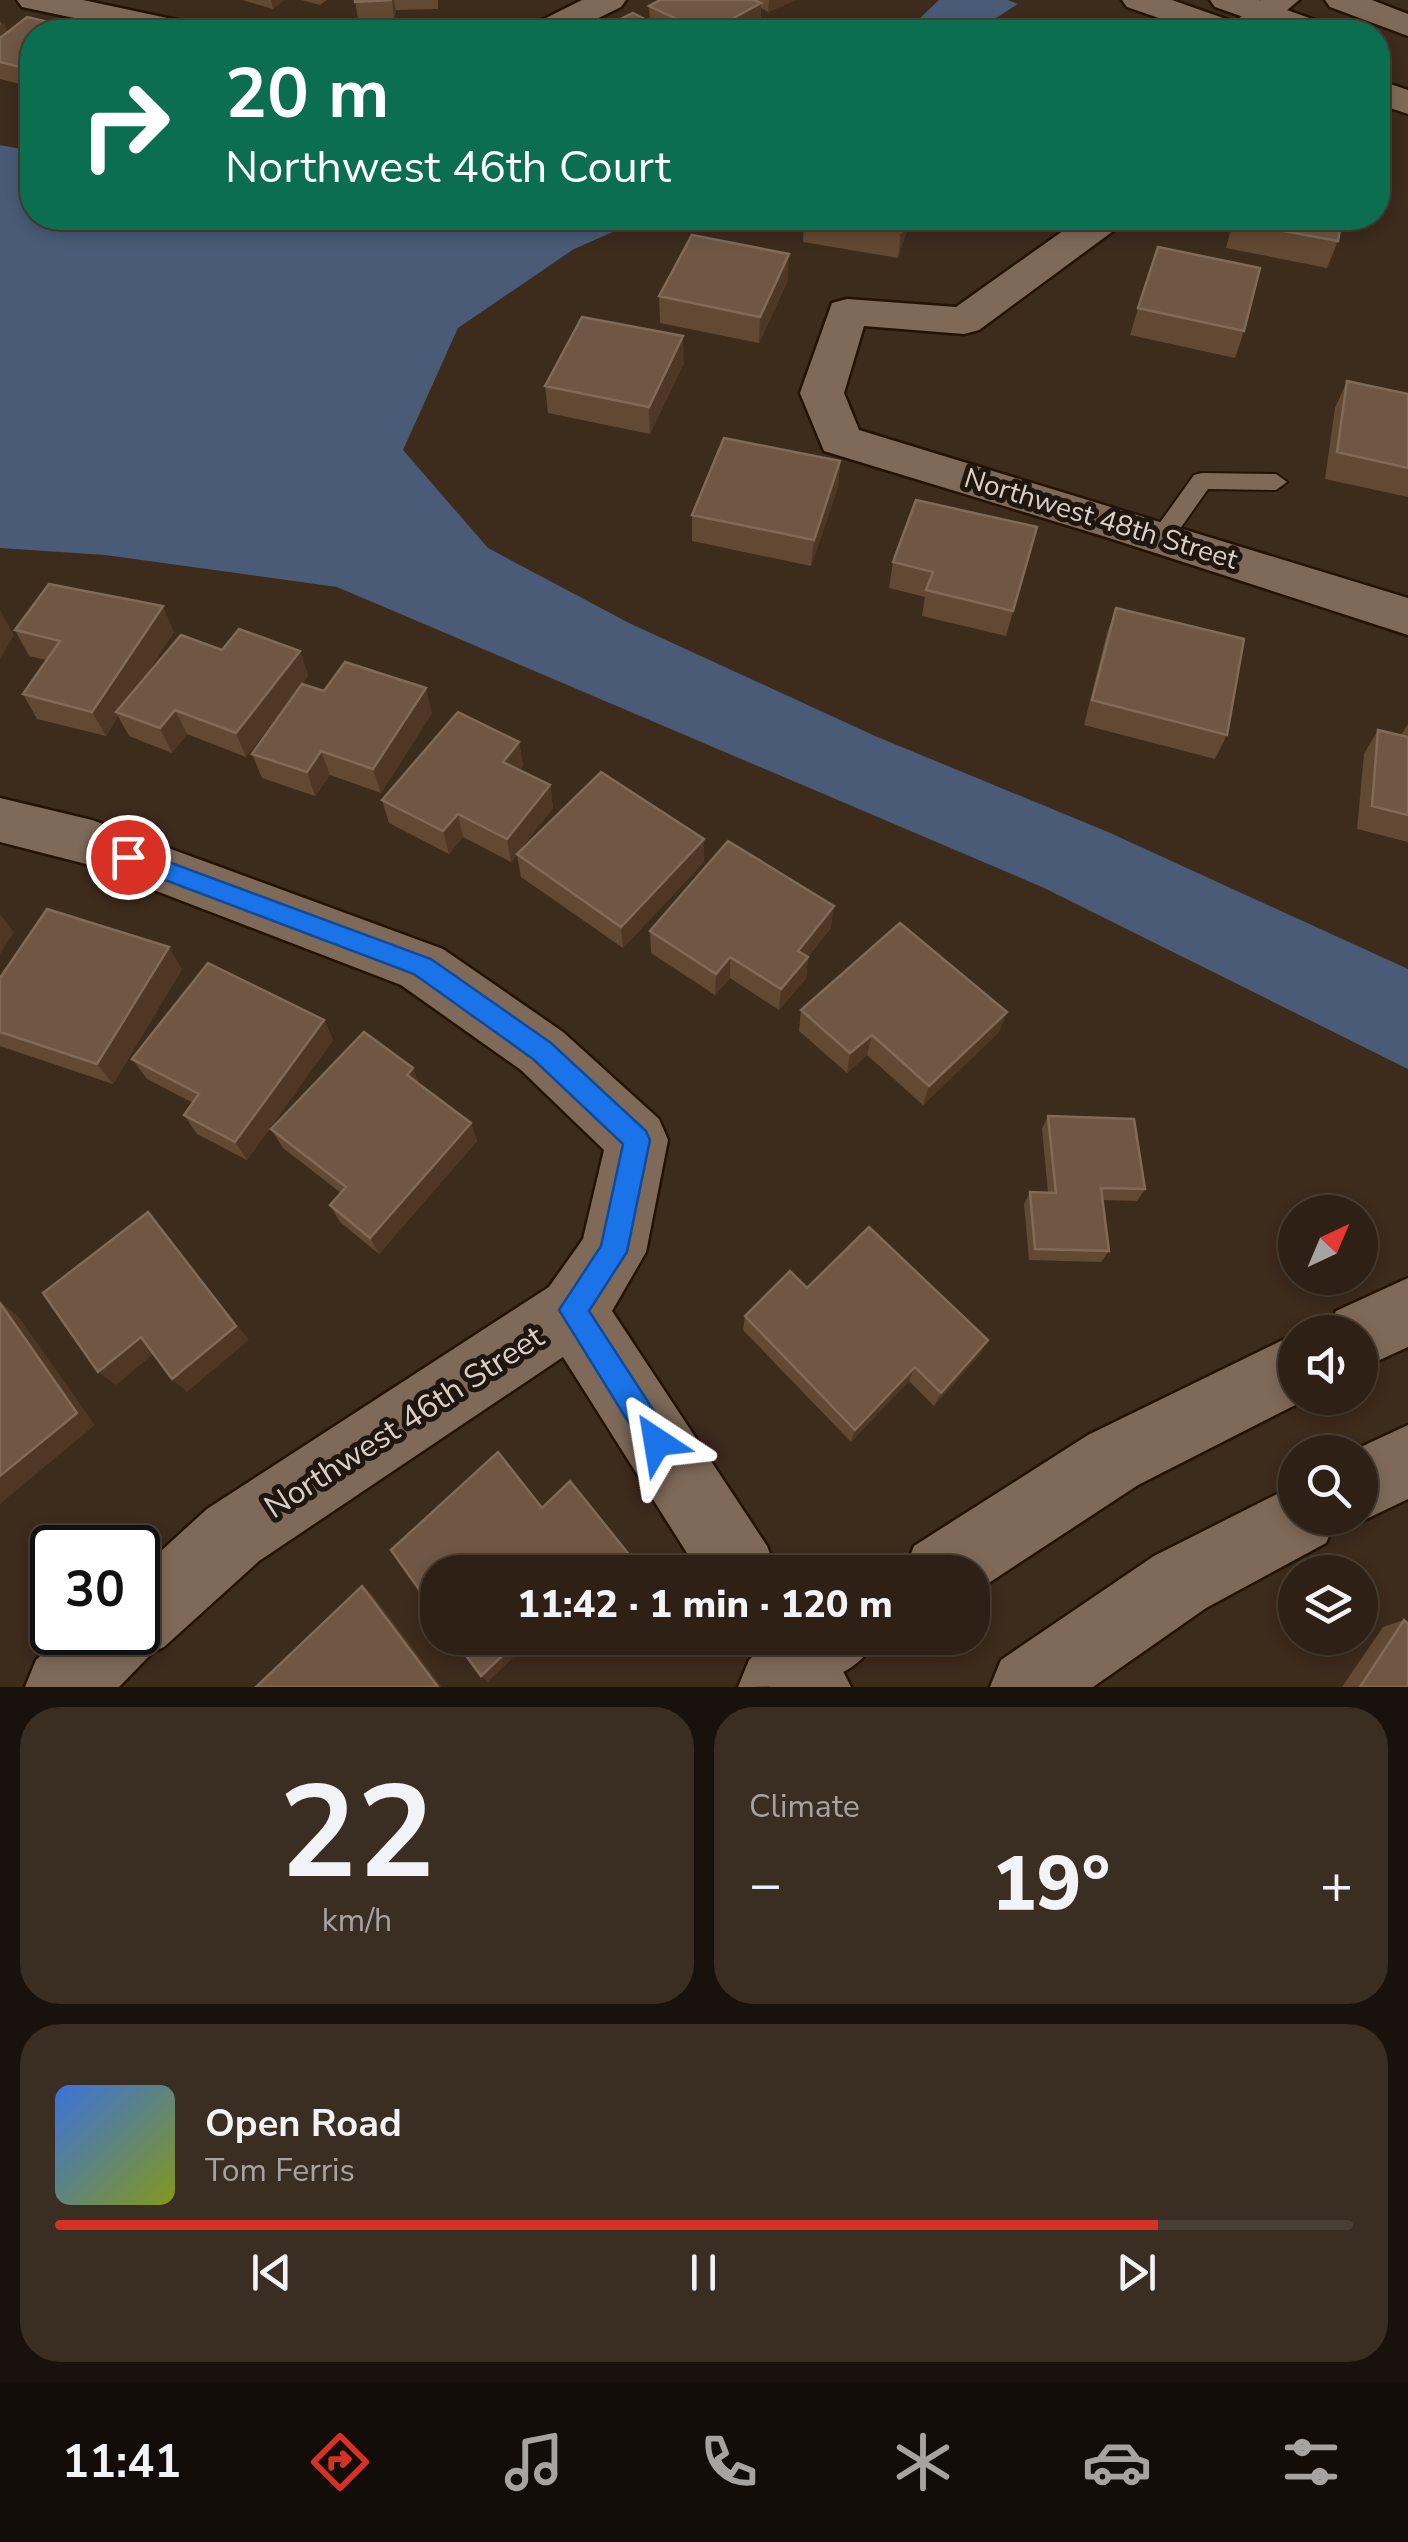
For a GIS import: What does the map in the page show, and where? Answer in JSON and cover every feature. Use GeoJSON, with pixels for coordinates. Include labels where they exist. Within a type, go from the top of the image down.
{"type":"FeatureCollection","features":[{"type":"Feature","properties":{"kind":"street"},"geometry":{"type":"LineString","coordinates":[[34,0],[130,20]]}},
{"type":"Feature","properties":{"kind":"street"},"geometry":{"type":"LineString","coordinates":[[160,20],[186,0]]}},
{"type":"Feature","properties":{"kind":"street"},"geometry":{"type":"LineString","coordinates":[[568,20],[609,0]]}},
{"type":"Feature","properties":{"kind":"street"},"geometry":{"type":"LineString","coordinates":[[1139,0],[1196,20]]}},
{"type":"Feature","properties":{"kind":"street"},"geometry":{"type":"LineString","coordinates":[[1227,0],[1262,15]]}},
{"type":"Feature","properties":{"kind":"street"},"geometry":{"type":"LineString","coordinates":[[1342,0],[1408,26]]}},
{"type":"Feature","properties":{"kind":"street","name":"Northwest 48th Street"},"geometry":{"type":"LineString","coordinates":[[1089,230],[964,321],[847,312],[822,394],[840,440],[1405,608]]}},
{"type":"Feature","properties":{"kind":"street"},"geometry":{"type":"LineString","coordinates":[[0,820],[92,843],[422,967],[542,1051],[637,1140],[613,1252],[573,1310]]}},
{"type":"Feature","properties":{"kind":"street","name":"Northwest 46th Street"},"geometry":{"type":"LineString","coordinates":[[160,1601],[234,1535],[573,1310],[730,1555]]}},
{"type":"Feature","properties":{"kind":"street"},"geometry":{"type":"LineString","coordinates":[[1378,1326],[1408,1310]]}},
{"type":"Feature","properties":{"kind":"street"},"geometry":{"type":"LineString","coordinates":[[966,1555],[1113,1460],[1278,1377]]}},
{"type":"Feature","properties":{"kind":"street"},"geometry":{"type":"LineString","coordinates":[[1378,1476],[1408,1460]]}},
{"type":"Feature","properties":{"kind":"street"},"geometry":{"type":"LineString","coordinates":[[1028,1687],[1180,1582],[1278,1530]]}},
{"type":"Feature","properties":{"kind":"street"},"geometry":{"type":"LineString","coordinates":[[63,1687],[98,1655]]}},
{"type":"Feature","properties":{"kind":"lane"},"geometry":{"type":"LineString","coordinates":[[1162,538],[1202,481],[1276,482]]}},
{"type":"Feature","properties":{"kind":"water"},"geometry":{"type":"Polygon","coordinates":[[[939,0],[1008,0],[1018,4],[993,20],[918,20],[939,0]]]}},
{"type":"Feature","properties":{"kind":"water"},"geometry":{"type":"Polygon","coordinates":[[[0,145],[20,149],[20,230],[618,230],[574,249],[458,328],[403,450],[488,548],[629,623],[875,736],[1108,832],[1408,969],[1408,1069],[1042,887],[337,587],[105,555],[0,548],[0,145]]]}},
{"type":"Feature","properties":{"kind":"building"},"geometry":{"type":"Polygon","coordinates":[[[660,0],[761,3],[730,20],[679,20],[649,6],[660,0]]]}},
{"type":"Feature","properties":{"kind":"building"},"geometry":{"type":"Polygon","coordinates":[[[633,13],[647,20],[619,20],[633,13]]]}},
{"type":"Feature","properties":{"kind":"building"},"geometry":{"type":"Polygon","coordinates":[[[20,22],[20,67],[0,62],[0,38],[20,22]]]}},
{"type":"Feature","properties":{"kind":"building"},"geometry":{"type":"Polygon","coordinates":[[[1278,230],[1340,230],[1338,241],[1278,230]]]}},
{"type":"Feature","properties":{"kind":"building"},"geometry":{"type":"Polygon","coordinates":[[[692,235],[789,254],[760,317],[659,296],[692,235]]]}},
{"type":"Feature","properties":{"kind":"building"},"geometry":{"type":"Polygon","coordinates":[[[1158,247],[1260,268],[1244,331],[1138,308],[1158,247]]]}},
{"type":"Feature","properties":{"kind":"building"},"geometry":{"type":"Polygon","coordinates":[[[582,317],[683,336],[649,407],[545,386],[582,317]]]}},
{"type":"Feature","properties":{"kind":"building"},"geometry":{"type":"Polygon","coordinates":[[[1347,381],[1408,394],[1408,468],[1337,452],[1347,381]]]}},
{"type":"Feature","properties":{"kind":"building"},"geometry":{"type":"Polygon","coordinates":[[[724,438],[840,461],[814,540],[692,515],[724,438]]]}},
{"type":"Feature","properties":{"kind":"building"},"geometry":{"type":"Polygon","coordinates":[[[916,500],[1037,527],[1013,611],[926,590],[933,572],[893,562],[916,500]]]}},
{"type":"Feature","properties":{"kind":"building"},"geometry":{"type":"Polygon","coordinates":[[[49,584],[163,606],[92,712],[23,694],[60,641],[15,630],[49,584]]]}},
{"type":"Feature","properties":{"kind":"building"},"geometry":{"type":"Polygon","coordinates":[[[1116,608],[1244,639],[1227,735],[1092,700],[1116,608]]]}},
{"type":"Feature","properties":{"kind":"building"},"geometry":{"type":"Polygon","coordinates":[[[239,629],[300,651],[236,733],[175,710],[160,728],[116,712],[181,635],[222,650],[239,629]]]}},
{"type":"Feature","properties":{"kind":"building"},"geometry":{"type":"Polygon","coordinates":[[[345,662],[426,688],[373,769],[321,751],[307,772],[252,754],[302,684],[324,691],[345,662]]]}},
{"type":"Feature","properties":{"kind":"building"},"geometry":{"type":"Polygon","coordinates":[[[458,712],[519,742],[503,762],[550,785],[507,839],[458,814],[443,831],[382,800],[458,712]]]}},
{"type":"Feature","properties":{"kind":"building"},"geometry":{"type":"Polygon","coordinates":[[[1378,730],[1408,737],[1408,815],[1372,806],[1378,730]]]}},
{"type":"Feature","properties":{"kind":"building"},"geometry":{"type":"Polygon","coordinates":[[[601,772],[704,839],[621,927],[517,854],[601,772]]]}},
{"type":"Feature","properties":{"kind":"building"},"geometry":{"type":"Polygon","coordinates":[[[728,841],[834,906],[798,951],[808,957],[781,989],[730,957],[716,974],[650,931],[728,841]]]}},
{"type":"Feature","properties":{"kind":"building"},"geometry":{"type":"Polygon","coordinates":[[[47,909],[169,947],[97,1064],[0,1032],[0,978],[47,909]]]}},
{"type":"Feature","properties":{"kind":"building"},"geometry":{"type":"Polygon","coordinates":[[[900,923],[1007,1012],[929,1086],[872,1035],[850,1053],[801,1010],[900,923]]]}},
{"type":"Feature","properties":{"kind":"building"},"geometry":{"type":"Polygon","coordinates":[[[208,963],[324,1020],[235,1142],[184,1115],[199,1094],[132,1059],[208,963]]]}},
{"type":"Feature","properties":{"kind":"building"},"geometry":{"type":"Polygon","coordinates":[[[364,1032],[413,1068],[407,1075],[471,1123],[370,1238],[330,1205],[346,1187],[271,1129],[364,1032]]]}},
{"type":"Feature","properties":{"kind":"building"},"geometry":{"type":"Polygon","coordinates":[[[1048,1116],[1134,1119],[1145,1189],[1101,1188],[1109,1251],[1035,1249],[1030,1192],[1056,1193],[1048,1116]]]}},
{"type":"Feature","properties":{"kind":"building"},"geometry":{"type":"Polygon","coordinates":[[[148,1212],[236,1326],[172,1379],[141,1337],[98,1372],[43,1293],[148,1212]]]}},
{"type":"Feature","properties":{"kind":"building"},"geometry":{"type":"Polygon","coordinates":[[[869,1227],[988,1340],[941,1393],[915,1367],[855,1430],[745,1316],[790,1271],[807,1288],[869,1227]]]}},
{"type":"Feature","properties":{"kind":"building"},"geometry":{"type":"Polygon","coordinates":[[[0,1303],[77,1413],[0,1476],[0,1303]]]}},
{"type":"Feature","properties":{"kind":"building"},"geometry":{"type":"Polygon","coordinates":[[[498,1452],[542,1508],[570,1481],[629,1555],[420,1555],[420,1591],[391,1550],[498,1452]]]}},
{"type":"Feature","properties":{"kind":"building"},"geometry":{"type":"Polygon","coordinates":[[[362,1586],[438,1687],[256,1687],[362,1586]]]}},
{"type":"Feature","properties":{"kind":"building"},"geometry":{"type":"Polygon","coordinates":[[[1404,1620],[1408,1624],[1408,1687],[1360,1687],[1404,1620]]]}},
{"type":"Feature","properties":{"kind":"building"},"geometry":{"type":"Polygon","coordinates":[[[466,1655],[503,1655],[481,1676],[466,1655]]]}},
{"type":"Feature","properties":{"kind":"route"},"geometry":{"type":"LineString","coordinates":[[128,857],[422,967],[542,1051],[637,1140],[613,1252],[573,1310],[657,1442]]}}]}
